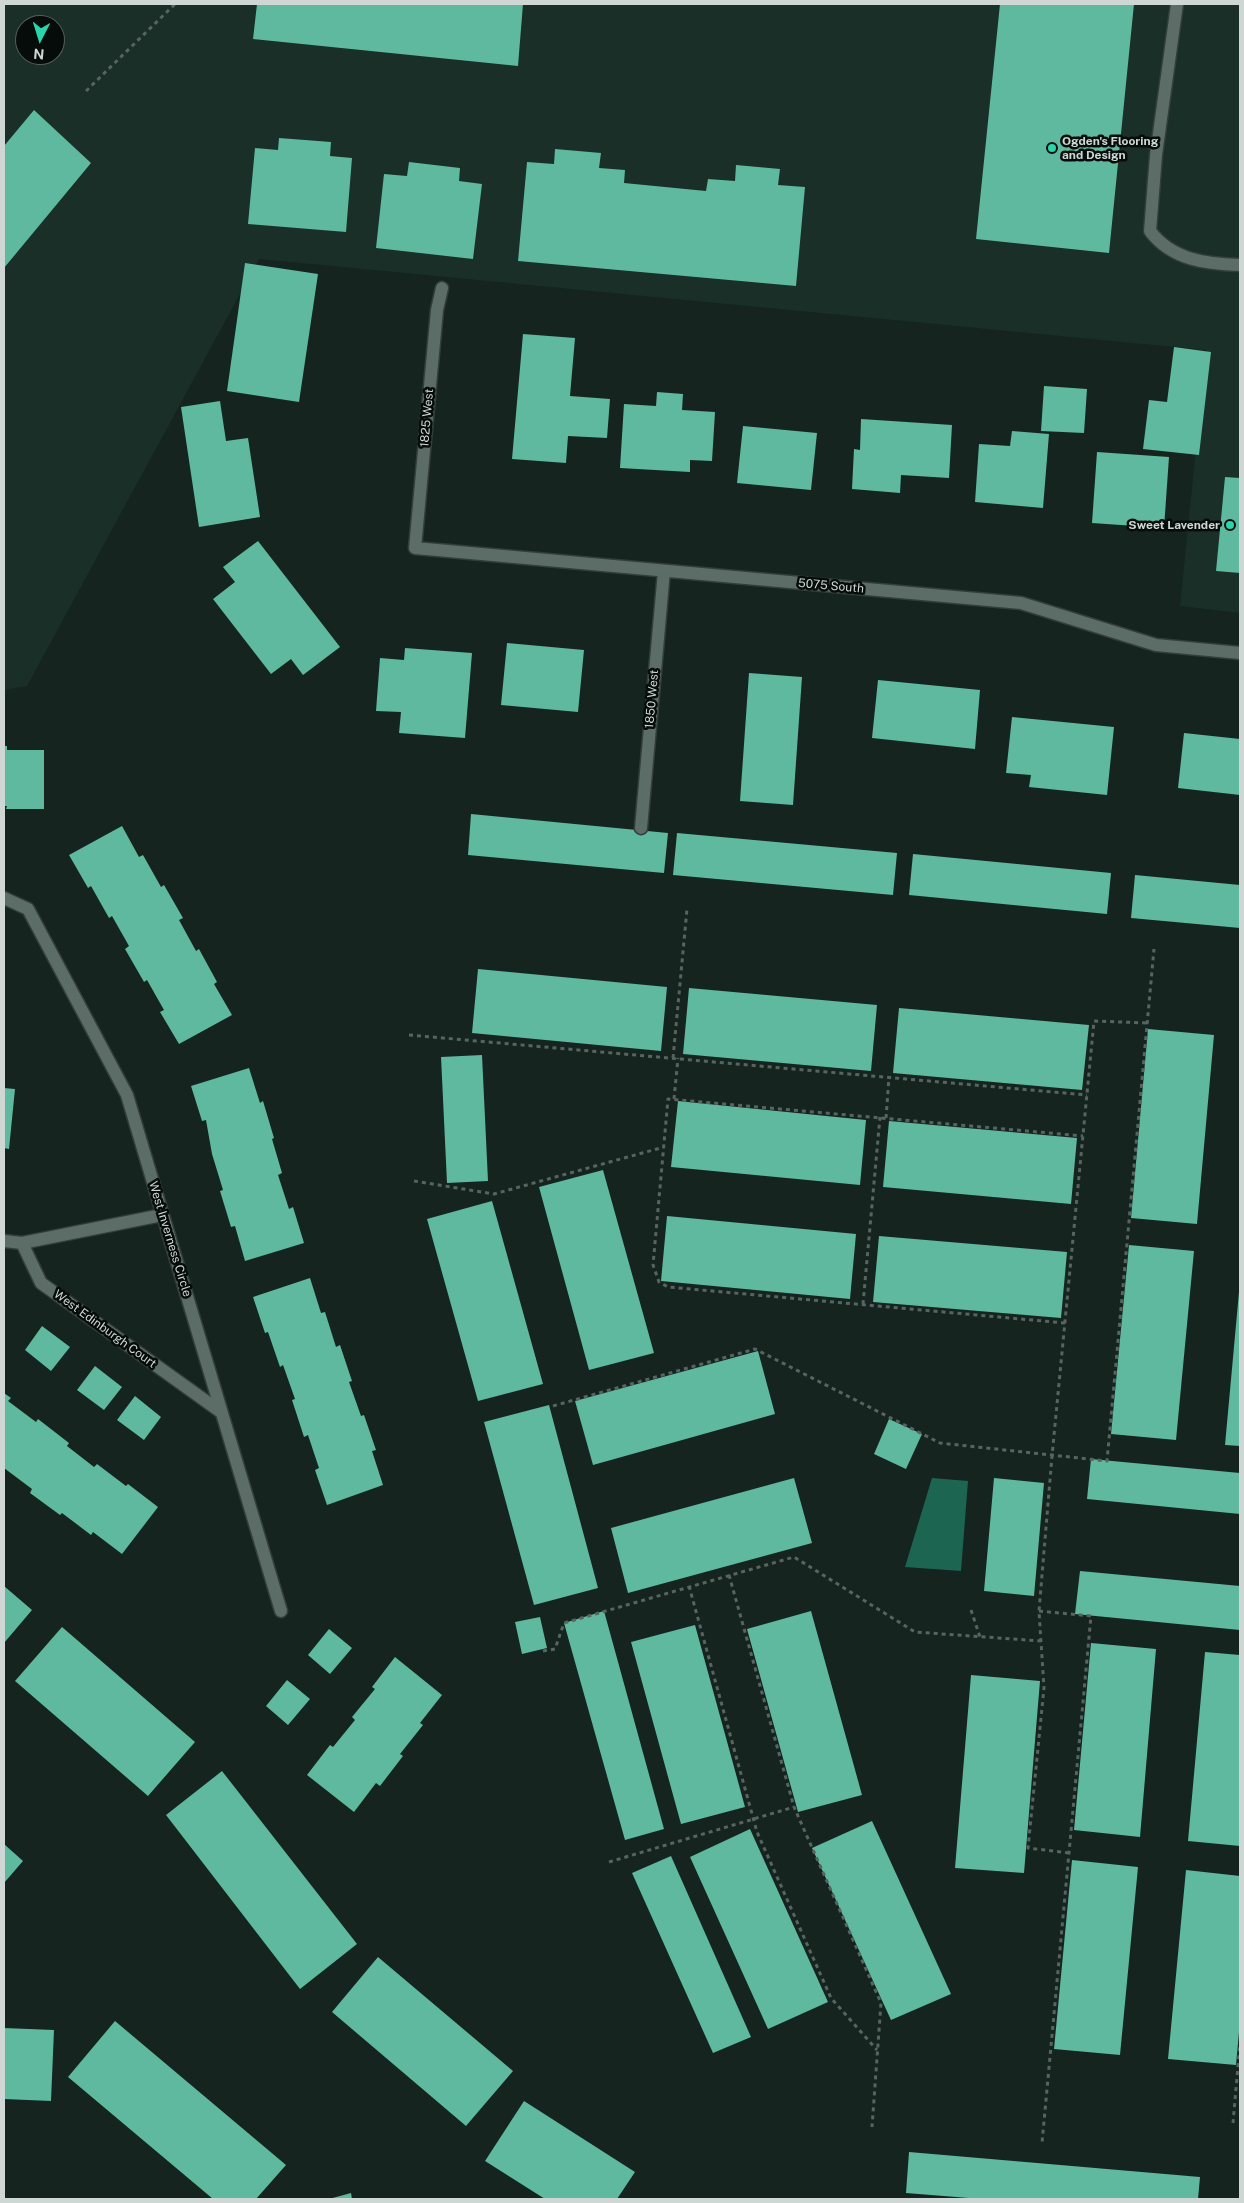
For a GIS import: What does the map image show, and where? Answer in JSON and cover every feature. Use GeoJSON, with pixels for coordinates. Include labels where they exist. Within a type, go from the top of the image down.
{"type":"FeatureCollection","features":[{"type":"Feature","properties":{"kind":"street"},"geometry":{"type":"LineString","coordinates":[[1178,4],[1156,154],[1150,231],[1157,240],[1192,260],[1240,265]]}},
{"type":"Feature","properties":{"kind":"street","name":"1825 West"},"geometry":{"type":"LineString","coordinates":[[415,548],[437,310],[442,288]]}},
{"type":"Feature","properties":{"kind":"street","name":"5075 South"},"geometry":{"type":"LineString","coordinates":[[415,548],[1021,603],[1156,645],[1240,653]]}},
{"type":"Feature","properties":{"kind":"street","name":"1850 West"},"geometry":{"type":"LineString","coordinates":[[641,828],[664,571]]}},
{"type":"Feature","properties":{"kind":"street","name":"West Inverness Circle"},"geometry":{"type":"LineString","coordinates":[[4,898],[28,909],[127,1095],[281,1611]]}},
{"type":"Feature","properties":{"kind":"street"},"geometry":{"type":"LineString","coordinates":[[4,1241],[22,1243],[162,1215]]}},
{"type":"Feature","properties":{"kind":"street","name":"West Edinburgh Court"},"geometry":{"type":"LineString","coordinates":[[22,1243],[41,1283],[221,1412]]}},
{"type":"Feature","properties":{"kind":"path"},"geometry":{"type":"LineString","coordinates":[[86,91],[175,4]]}},
{"type":"Feature","properties":{"kind":"path"},"geometry":{"type":"LineString","coordinates":[[673,1058],[687,909]]}},
{"type":"Feature","properties":{"kind":"path"},"geometry":{"type":"LineString","coordinates":[[553,1406],[755,1349],[940,1443],[1107,1461],[1154,949]]}},
{"type":"Feature","properties":{"kind":"path"},"geometry":{"type":"LineString","coordinates":[[1069,1853],[1028,1848],[1044,1688],[1039,1612],[1052,1456],[1094,1021],[1147,1023]]}},
{"type":"Feature","properties":{"kind":"path"},"geometry":{"type":"LineString","coordinates":[[409,1035],[1087,1095]]}},
{"type":"Feature","properties":{"kind":"path"},"geometry":{"type":"LineString","coordinates":[[674,1099],[678,1058]]}},
{"type":"Feature","properties":{"kind":"path"},"geometry":{"type":"LineString","coordinates":[[886,1118],[889,1077]]}},
{"type":"Feature","properties":{"kind":"path"},"geometry":{"type":"LineString","coordinates":[[1065,1322],[668,1286],[659,1282],[653,1265],[668,1099],[1083,1136]]}},
{"type":"Feature","properties":{"kind":"path"},"geometry":{"type":"LineString","coordinates":[[863,1304],[880,1117]]}},
{"type":"Feature","properties":{"kind":"path"},"geometry":{"type":"LineString","coordinates":[[414,1181],[494,1194],[664,1147]]}},
{"type":"Feature","properties":{"kind":"path"},"geometry":{"type":"LineString","coordinates":[[543,1651],[555,1649],[564,1622],[794,1557],[915,1632],[1041,1641]]}},
{"type":"Feature","properties":{"kind":"path"},"geometry":{"type":"LineString","coordinates":[[729,1575],[794,1807],[881,2003],[872,2127]]}},
{"type":"Feature","properties":{"kind":"path"},"geometry":{"type":"LineString","coordinates":[[689,1586],[757,1832],[831,1998],[878,2050]]}},
{"type":"Feature","properties":{"kind":"path"},"geometry":{"type":"LineString","coordinates":[[971,1610],[980,1637]]}},
{"type":"Feature","properties":{"kind":"path"},"geometry":{"type":"LineString","coordinates":[[1039,1612],[1091,1616],[1042,2144]]}},
{"type":"Feature","properties":{"kind":"path"},"geometry":{"type":"LineString","coordinates":[[609,1862],[794,1807]]}},
{"type":"Feature","properties":{"kind":"path"},"geometry":{"type":"LineString","coordinates":[[1233,2123],[1240,2043]]}},
{"type":"Feature","properties":{"kind":"shaded area"},"geometry":{"type":"Polygon","coordinates":[[[4,4],[1240,4],[1240,613],[1180,606],[1206,350],[259,259],[27,686],[4,690],[4,4]]]}},
{"type":"Feature","properties":{"kind":"shaded area"},"geometry":{"type":"Polygon","coordinates":[[[932,1478],[968,1481],[961,1571],[905,1567],[932,1478]]]}},
{"type":"Feature","properties":{"kind":"building"},"geometry":{"type":"Polygon","coordinates":[[[257,4],[523,4],[518,66],[253,39],[257,4]]]}},
{"type":"Feature","properties":{"kind":"building","name":"Ogden's Flooring and Design"},"geometry":{"type":"Polygon","coordinates":[[[1000,4],[1134,4],[1109,253],[976,239],[1000,4]]]}},
{"type":"Feature","properties":{"kind":"building"},"geometry":{"type":"Polygon","coordinates":[[[34,110],[91,163],[4,268],[4,146],[34,110]]]}},
{"type":"Feature","properties":{"kind":"building"},"geometry":{"type":"Polygon","coordinates":[[[279,138],[331,142],[330,156],[352,158],[346,232],[248,224],[255,148],[278,150],[279,138]]]}},
{"type":"Feature","properties":{"kind":"building"},"geometry":{"type":"Polygon","coordinates":[[[555,149],[601,153],[599,168],[625,170],[624,183],[706,191],[708,179],[735,181],[736,165],[780,169],[778,185],[805,187],[796,286],[518,261],[527,162],[554,164],[555,149]]]}},
{"type":"Feature","properties":{"kind":"building"},"geometry":{"type":"Polygon","coordinates":[[[409,162],[460,168],[459,181],[482,184],[473,259],[376,248],[384,174],[407,176],[409,162]]]}},
{"type":"Feature","properties":{"kind":"building"},"geometry":{"type":"Polygon","coordinates":[[[245,263],[318,274],[299,402],[227,391],[245,263]]]}},
{"type":"Feature","properties":{"kind":"building"},"geometry":{"type":"Polygon","coordinates":[[[523,334],[575,338],[570,396],[610,399],[607,438],[568,436],[566,463],[512,459],[523,334]]]}},
{"type":"Feature","properties":{"kind":"building"},"geometry":{"type":"Polygon","coordinates":[[[1174,347],[1211,352],[1199,455],[1143,449],[1149,400],[1167,402],[1174,347]]]}},
{"type":"Feature","properties":{"kind":"building"},"geometry":{"type":"Polygon","coordinates":[[[1044,386],[1087,389],[1084,433],[1041,431],[1044,386]]]}},
{"type":"Feature","properties":{"kind":"building"},"geometry":{"type":"Polygon","coordinates":[[[657,392],[683,394],[682,410],[715,412],[712,461],[690,460],[690,472],[620,468],[624,404],[656,406],[657,392]]]}},
{"type":"Feature","properties":{"kind":"building"},"geometry":{"type":"Polygon","coordinates":[[[220,401],[226,441],[248,438],[260,517],[199,527],[181,407],[220,401]]]}},
{"type":"Feature","properties":{"kind":"building"},"geometry":{"type":"Polygon","coordinates":[[[861,419],[952,425],[949,478],[901,475],[900,493],[852,489],[854,449],[860,450],[861,419]]]}},
{"type":"Feature","properties":{"kind":"building"},"geometry":{"type":"Polygon","coordinates":[[[743,426],[817,433],[811,490],[737,483],[743,426]]]}},
{"type":"Feature","properties":{"kind":"building"},"geometry":{"type":"Polygon","coordinates":[[[1012,431],[1049,434],[1043,508],[975,502],[979,444],[1010,446],[1012,431]]]}},
{"type":"Feature","properties":{"kind":"building"},"geometry":{"type":"Polygon","coordinates":[[[1097,452],[1169,457],[1164,528],[1092,523],[1097,452]]]}},
{"type":"Feature","properties":{"kind":"building","name":"Sweet Lavender"},"geometry":{"type":"Polygon","coordinates":[[[1225,477],[1240,478],[1240,573],[1216,571],[1225,477]]]}},
{"type":"Feature","properties":{"kind":"building"},"geometry":{"type":"Polygon","coordinates":[[[258,541],[340,647],[303,675],[291,659],[271,674],[213,599],[235,582],[223,567],[258,541]]]}},
{"type":"Feature","properties":{"kind":"building"},"geometry":{"type":"Polygon","coordinates":[[[507,643],[584,650],[578,712],[501,705],[507,643]]]}},
{"type":"Feature","properties":{"kind":"building"},"geometry":{"type":"Polygon","coordinates":[[[405,648],[472,653],[465,738],[399,733],[401,712],[376,711],[380,658],[404,660],[405,648]]]}},
{"type":"Feature","properties":{"kind":"building"},"geometry":{"type":"Polygon","coordinates":[[[749,673],[802,677],[793,805],[740,801],[749,673]]]}},
{"type":"Feature","properties":{"kind":"building"},"geometry":{"type":"Polygon","coordinates":[[[878,680],[980,690],[975,749],[872,738],[878,680]]]}},
{"type":"Feature","properties":{"kind":"building"},"geometry":{"type":"Polygon","coordinates":[[[1012,717],[1114,727],[1107,795],[1029,787],[1031,775],[1006,773],[1012,717]]]}},
{"type":"Feature","properties":{"kind":"building"},"geometry":{"type":"Polygon","coordinates":[[[1184,733],[1240,739],[1240,795],[1178,788],[1184,733]]]}},
{"type":"Feature","properties":{"kind":"building"},"geometry":{"type":"Polygon","coordinates":[[[4,746],[7,746],[7,750],[44,750],[44,809],[6,809],[7,806],[4,806],[4,746]]]}},
{"type":"Feature","properties":{"kind":"building"},"geometry":{"type":"Polygon","coordinates":[[[471,814],[668,833],[664,873],[468,855],[471,814]]]}},
{"type":"Feature","properties":{"kind":"building"},"geometry":{"type":"Polygon","coordinates":[[[122,826],[139,857],[143,855],[161,887],[164,885],[183,918],[179,920],[196,951],[199,949],[217,982],[214,984],[232,1015],[179,1044],[160,1012],[164,1010],[147,980],[144,982],[125,949],[129,946],[112,916],[109,918],[91,886],[88,888],[69,855],[122,826]]]}},
{"type":"Feature","properties":{"kind":"building"},"geometry":{"type":"Polygon","coordinates":[[[677,833],[897,853],[893,895],[673,875],[677,833]]]}},
{"type":"Feature","properties":{"kind":"building"},"geometry":{"type":"Polygon","coordinates":[[[913,854],[1111,873],[1107,914],[909,895],[913,854]]]}},
{"type":"Feature","properties":{"kind":"building"},"geometry":{"type":"Polygon","coordinates":[[[1135,875],[1240,885],[1240,928],[1131,918],[1135,875]]]}},
{"type":"Feature","properties":{"kind":"building"},"geometry":{"type":"Polygon","coordinates":[[[478,969],[667,987],[661,1051],[472,1033],[478,969]]]}},
{"type":"Feature","properties":{"kind":"building"},"geometry":{"type":"Polygon","coordinates":[[[689,988],[877,1005],[871,1071],[683,1054],[689,988]]]}},
{"type":"Feature","properties":{"kind":"building"},"geometry":{"type":"Polygon","coordinates":[[[899,1008],[1089,1025],[1082,1090],[893,1073],[899,1008]]]}},
{"type":"Feature","properties":{"kind":"building"},"geometry":{"type":"Polygon","coordinates":[[[1148,1029],[1214,1035],[1197,1224],[1131,1218],[1148,1029]]]}},
{"type":"Feature","properties":{"kind":"building"},"geometry":{"type":"Polygon","coordinates":[[[482,1055],[488,1181],[447,1183],[441,1057],[482,1055]]]}},
{"type":"Feature","properties":{"kind":"building"},"geometry":{"type":"Polygon","coordinates":[[[249,1068],[260,1103],[263,1101],[274,1138],[272,1139],[282,1173],[278,1175],[289,1209],[293,1207],[304,1243],[245,1261],[235,1226],[231,1227],[220,1191],[223,1190],[212,1154],[206,1120],[202,1121],[191,1086],[249,1068]]]}},
{"type":"Feature","properties":{"kind":"building"},"geometry":{"type":"Polygon","coordinates":[[[4,1088],[15,1089],[9,1149],[4,1148],[4,1088]]]}},
{"type":"Feature","properties":{"kind":"building"},"geometry":{"type":"Polygon","coordinates":[[[678,1101],[866,1120],[860,1185],[671,1167],[678,1101]]]}},
{"type":"Feature","properties":{"kind":"building"},"geometry":{"type":"Polygon","coordinates":[[[889,1121],[1077,1138],[1071,1204],[883,1187],[889,1121]]]}},
{"type":"Feature","properties":{"kind":"building"},"geometry":{"type":"Polygon","coordinates":[[[603,1170],[654,1353],[589,1370],[539,1187],[603,1170]]]}},
{"type":"Feature","properties":{"kind":"building"},"geometry":{"type":"Polygon","coordinates":[[[492,1201],[543,1384],[478,1401],[427,1219],[492,1201]]]}},
{"type":"Feature","properties":{"kind":"building"},"geometry":{"type":"Polygon","coordinates":[[[667,1216],[856,1234],[850,1299],[661,1281],[667,1216]]]}},
{"type":"Feature","properties":{"kind":"building"},"geometry":{"type":"Polygon","coordinates":[[[879,1236],[1067,1252],[1061,1318],[873,1302],[879,1236]]]}},
{"type":"Feature","properties":{"kind":"building"},"geometry":{"type":"Polygon","coordinates":[[[1129,1245],[1194,1251],[1176,1440],[1111,1434],[1129,1245]]]}},
{"type":"Feature","properties":{"kind":"building"},"geometry":{"type":"Polygon","coordinates":[[[310,1278],[321,1313],[325,1312],[336,1347],[340,1345],[352,1381],[349,1382],[361,1416],[364,1415],[376,1450],[372,1451],[383,1485],[327,1505],[315,1470],[319,1468],[308,1435],[304,1437],[292,1400],[295,1399],[283,1365],[280,1367],[268,1332],[265,1333],[253,1297],[310,1278]]]}},
{"type":"Feature","properties":{"kind":"building"},"geometry":{"type":"Polygon","coordinates":[[[1240,1292],[1240,1446],[1225,1445],[1240,1292]]]}},
{"type":"Feature","properties":{"kind":"building"},"geometry":{"type":"Polygon","coordinates":[[[42,1326],[70,1347],[51,1371],[25,1350],[42,1326]]]}},
{"type":"Feature","properties":{"kind":"building"},"geometry":{"type":"Polygon","coordinates":[[[758,1351],[775,1414],[593,1465],[575,1401],[758,1351]]]}},
{"type":"Feature","properties":{"kind":"building"},"geometry":{"type":"Polygon","coordinates":[[[95,1366],[122,1387],[104,1410],[77,1390],[95,1366]]]}},
{"type":"Feature","properties":{"kind":"building"},"geometry":{"type":"Polygon","coordinates":[[[4,1393],[11,1398],[8,1401],[36,1422],[38,1419],[69,1443],[67,1446],[94,1467],[97,1464],[126,1486],[128,1484],[158,1507],[122,1554],[93,1532],[91,1535],[62,1513],[60,1515],[30,1493],[32,1489],[4,1468],[4,1393]]]}},
{"type":"Feature","properties":{"kind":"building"},"geometry":{"type":"Polygon","coordinates":[[[135,1396],[161,1417],[144,1440],[117,1420],[135,1396]]]}},
{"type":"Feature","properties":{"kind":"building"},"geometry":{"type":"Polygon","coordinates":[[[549,1405],[598,1588],[534,1605],[484,1422],[549,1405]]]}},
{"type":"Feature","properties":{"kind":"building"},"geometry":{"type":"Polygon","coordinates":[[[889,1419],[922,1434],[906,1469],[874,1454],[889,1419]]]}},
{"type":"Feature","properties":{"kind":"building"},"geometry":{"type":"Polygon","coordinates":[[[1091,1459],[1240,1473],[1240,1514],[1087,1499],[1091,1459]]]}},
{"type":"Feature","properties":{"kind":"building"},"geometry":{"type":"Polygon","coordinates":[[[794,1478],[812,1543],[628,1593],[611,1528],[794,1478]]]}},
{"type":"Feature","properties":{"kind":"building"},"geometry":{"type":"Polygon","coordinates":[[[994,1478],[1044,1483],[1034,1596],[984,1591],[994,1478]]]}},
{"type":"Feature","properties":{"kind":"building"},"geometry":{"type":"Polygon","coordinates":[[[1080,1571],[1240,1586],[1240,1630],[1075,1614],[1080,1571]]]}},
{"type":"Feature","properties":{"kind":"building"},"geometry":{"type":"Polygon","coordinates":[[[4,1586],[32,1610],[4,1643],[4,1586]]]}},
{"type":"Feature","properties":{"kind":"building"},"geometry":{"type":"Polygon","coordinates":[[[604,1611],[664,1829],[625,1840],[564,1623],[604,1611]]]}},
{"type":"Feature","properties":{"kind":"building"},"geometry":{"type":"Polygon","coordinates":[[[811,1611],[862,1795],[798,1812],[747,1629],[811,1611]]]}},
{"type":"Feature","properties":{"kind":"building"},"geometry":{"type":"Polygon","coordinates":[[[540,1617],[547,1648],[522,1654],[515,1622],[540,1617]]]}},
{"type":"Feature","properties":{"kind":"building"},"geometry":{"type":"Polygon","coordinates":[[[695,1625],[745,1807],[681,1824],[631,1642],[695,1625]]]}},
{"type":"Feature","properties":{"kind":"building"},"geometry":{"type":"Polygon","coordinates":[[[62,1627],[195,1742],[148,1796],[15,1681],[62,1627]]]}},
{"type":"Feature","properties":{"kind":"building"},"geometry":{"type":"Polygon","coordinates":[[[329,1629],[352,1648],[330,1674],[308,1655],[329,1629]]]}},
{"type":"Feature","properties":{"kind":"building"},"geometry":{"type":"Polygon","coordinates":[[[1091,1643],[1156,1649],[1140,1837],[1074,1830],[1091,1643]]]}},
{"type":"Feature","properties":{"kind":"building"},"geometry":{"type":"Polygon","coordinates":[[[1205,1652],[1240,1655],[1240,1846],[1188,1841],[1205,1652]]]}},
{"type":"Feature","properties":{"kind":"building"},"geometry":{"type":"Polygon","coordinates":[[[395,1657],[442,1695],[420,1723],[423,1725],[400,1754],[403,1756],[380,1786],[376,1783],[354,1812],[307,1775],[330,1745],[333,1747],[355,1720],[352,1717],[375,1689],[372,1687],[395,1657]]]}},
{"type":"Feature","properties":{"kind":"building"},"geometry":{"type":"Polygon","coordinates":[[[971,1675],[1040,1681],[1024,1873],[955,1868],[971,1675]]]}},
{"type":"Feature","properties":{"kind":"building"},"geometry":{"type":"Polygon","coordinates":[[[287,1680],[310,1699],[288,1725],[266,1706],[287,1680]]]}},
{"type":"Feature","properties":{"kind":"building"},"geometry":{"type":"Polygon","coordinates":[[[222,1771],[357,1944],[300,1989],[166,1815],[222,1771]]]}},
{"type":"Feature","properties":{"kind":"building"},"geometry":{"type":"Polygon","coordinates":[[[872,1821],[951,1994],[891,2020],[812,1848],[872,1821]]]}},
{"type":"Feature","properties":{"kind":"building"},"geometry":{"type":"Polygon","coordinates":[[[750,1829],[828,2002],[768,2029],[690,1857],[750,1829]]]}},
{"type":"Feature","properties":{"kind":"building"},"geometry":{"type":"Polygon","coordinates":[[[4,1844],[23,1861],[4,1883],[4,1844]]]}},
{"type":"Feature","properties":{"kind":"building"},"geometry":{"type":"Polygon","coordinates":[[[671,1856],[751,2037],[713,2053],[632,1873],[671,1856]]]}},
{"type":"Feature","properties":{"kind":"building"},"geometry":{"type":"Polygon","coordinates":[[[1072,1860],[1138,1867],[1120,2055],[1054,2049],[1072,1860]]]}},
{"type":"Feature","properties":{"kind":"building"},"geometry":{"type":"Polygon","coordinates":[[[1186,1870],[1240,1876],[1240,2021],[1236,2065],[1168,2059],[1186,1870]]]}},
{"type":"Feature","properties":{"kind":"building"},"geometry":{"type":"Polygon","coordinates":[[[378,1957],[513,2071],[466,2126],[332,2012],[378,1957]]]}},
{"type":"Feature","properties":{"kind":"building"},"geometry":{"type":"Polygon","coordinates":[[[115,2021],[286,2165],[256,2199],[213,2199],[68,2077],[115,2021]]]}},
{"type":"Feature","properties":{"kind":"building"},"geometry":{"type":"Polygon","coordinates":[[[4,2028],[54,2030],[51,2101],[4,2099],[4,2028]]]}},
{"type":"Feature","properties":{"kind":"building"},"geometry":{"type":"Polygon","coordinates":[[[524,2101],[635,2172],[617,2199],[545,2199],[485,2161],[524,2101]]]}},
{"type":"Feature","properties":{"kind":"building"},"geometry":{"type":"Polygon","coordinates":[[[909,2152],[1200,2177],[1198,2199],[981,2199],[906,2193],[909,2152]]]}},
{"type":"Feature","properties":{"kind":"building"},"geometry":{"type":"Polygon","coordinates":[[[351,2193],[352,2199],[329,2199],[351,2193]]]}},
{"type":"Feature","properties":{"kind":"place","name":"Ogden's Flooring and Design"},"geometry":{"type":"Point","coordinates":[1052,148]}},
{"type":"Feature","properties":{"kind":"place","name":"Sweet Lavender"},"geometry":{"type":"Point","coordinates":[1230,525]}}]}
